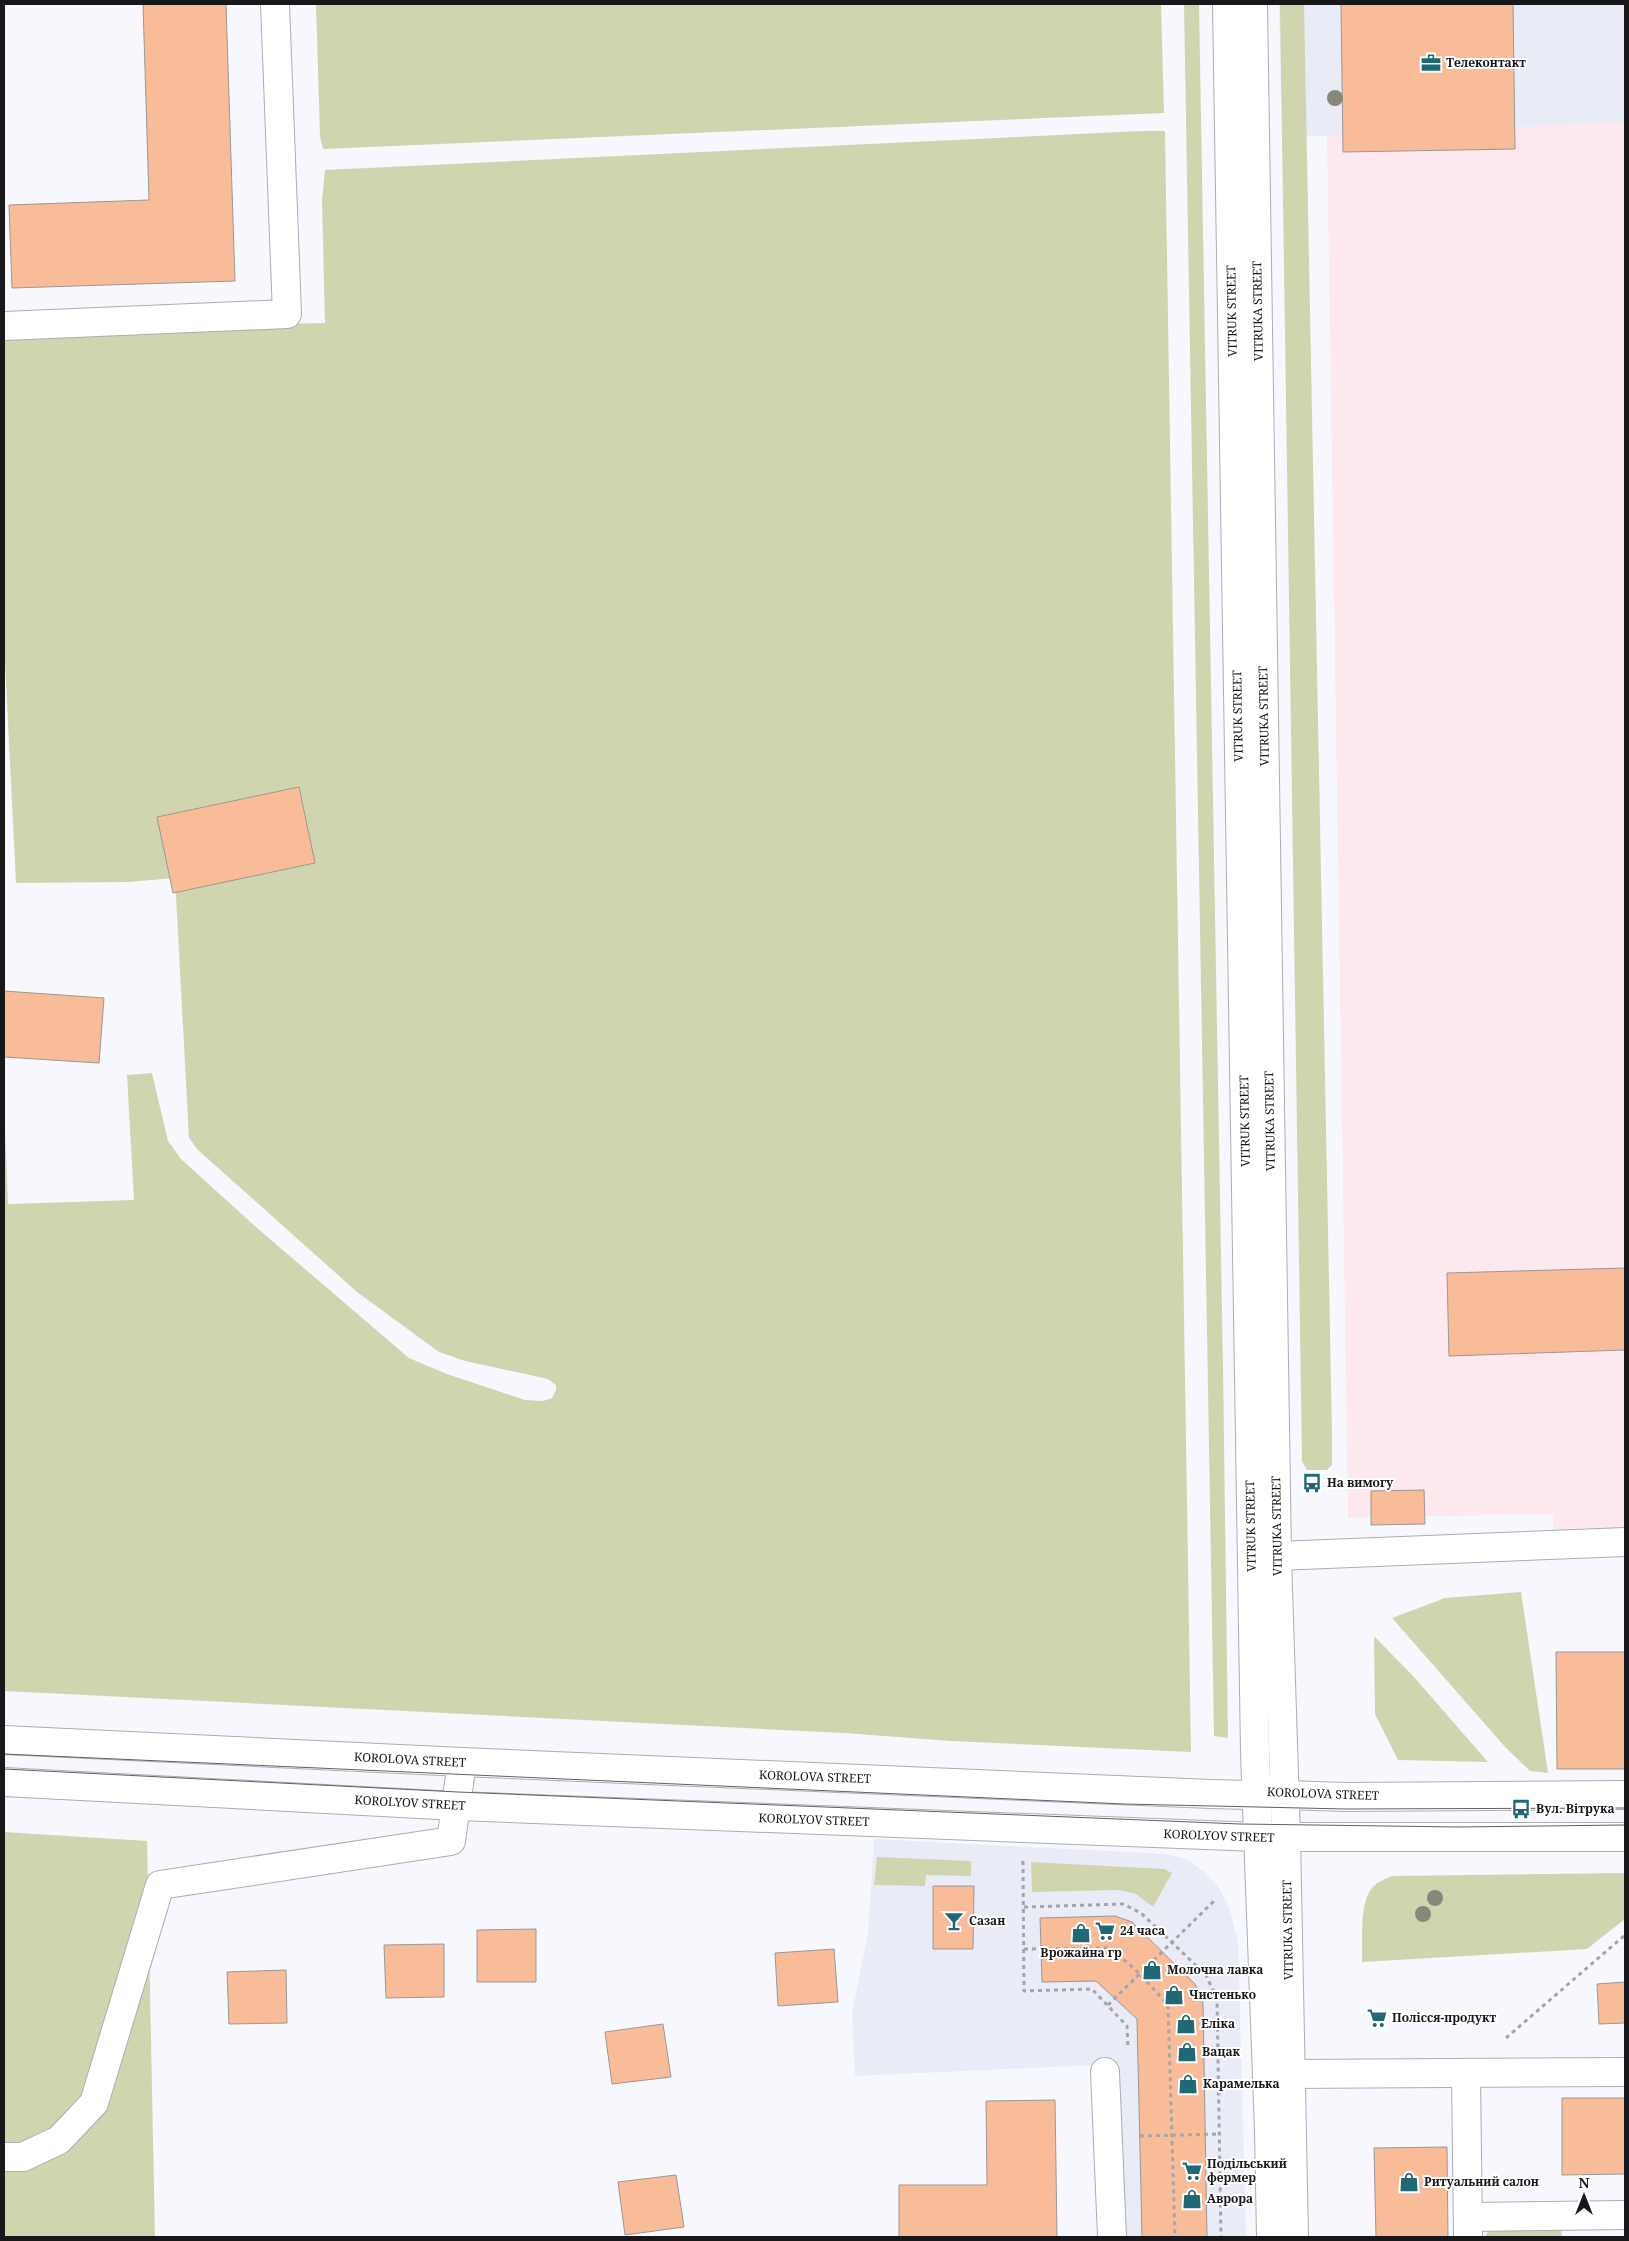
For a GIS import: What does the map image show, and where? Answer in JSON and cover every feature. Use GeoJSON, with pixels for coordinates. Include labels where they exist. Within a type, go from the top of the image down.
{"type":"FeatureCollection","features":[{"type":"Feature","properties":{"kind":"main road"},"geometry":{"type":"LineString","coordinates":[[4,326],[287,314],[275,4]]}},
{"type":"Feature","properties":{"kind":"main road","name":"VITRUK STREET"},"geometry":{"type":"LineString","coordinates":[[1227,4],[1257,1792],[1271,2237]]}},
{"type":"Feature","properties":{"kind":"main road","name":"VITRUKA STREET"},"geometry":{"type":"LineString","coordinates":[[1253,4],[1277,1556],[1285,1796],[1294,2237]]}},
{"type":"Feature","properties":{"kind":"main road"},"geometry":{"type":"LineString","coordinates":[[1277,1556],[1625,1542]]}},
{"type":"Feature","properties":{"kind":"main road","name":"KOROLOVA STREET"},"geometry":{"type":"LineString","coordinates":[[4,1740],[1249,1796],[1257,1792],[1285,1796],[1625,1795]]}},
{"type":"Feature","properties":{"kind":"main road"},"geometry":{"type":"LineString","coordinates":[[4,2157],[24,2157],[58,2140],[94,2103],[160,1885],[451,1841],[462,1762]]}},
{"type":"Feature","properties":{"kind":"main road","name":"KOROLYOV STREET"},"geometry":{"type":"LineString","coordinates":[[4,1782],[457,1806],[1258,1838],[1625,1836]]}},
{"type":"Feature","properties":{"kind":"main road"},"geometry":{"type":"LineString","coordinates":[[1106,2072],[1112,2237]]}},
{"type":"Feature","properties":{"kind":"main road"},"geometry":{"type":"LineString","coordinates":[[1290,2074],[1625,2072]]}},
{"type":"Feature","properties":{"kind":"main road"},"geometry":{"type":"LineString","coordinates":[[1466,2073],[1468,2227],[1625,2215]]}},
{"type":"Feature","properties":{"kind":"path"},"geometry":{"type":"LineString","coordinates":[[1024,1863],[1024,1878]]}},
{"type":"Feature","properties":{"kind":"path"},"geometry":{"type":"LineString","coordinates":[[1108,2005],[1215,1900]]}},
{"type":"Feature","properties":{"kind":"path"},"geometry":{"type":"LineString","coordinates":[[1024,1907],[1123,1904],[1140,1912],[1206,1976],[1217,1999],[1221,2237]]}},
{"type":"Feature","properties":{"kind":"path"},"geometry":{"type":"LineString","coordinates":[[1466,2073],[1625,1935]]}},
{"type":"Feature","properties":{"kind":"path"},"geometry":{"type":"LineString","coordinates":[[1024,1949],[1111,1948],[1140,1974],[1168,2005],[1175,2237]]}},
{"type":"Feature","properties":{"kind":"path"},"geometry":{"type":"LineString","coordinates":[[1139,2136],[1220,2134]]}},
{"type":"Feature","properties":{"kind":"shaded area"},"geometry":{"type":"Polygon","coordinates":[[[1279,4],[1625,4],[1625,122],[1282,138],[1279,4]]]}},
{"type":"Feature","properties":{"kind":"shaded area"},"geometry":{"type":"Polygon","coordinates":[[[1625,122],[1625,1556],[1554,1558],[1553,1514],[1348,1518],[1327,136],[1625,122]]]}},
{"type":"Feature","properties":{"kind":"shaded area"},"geometry":{"type":"Polygon","coordinates":[[[874,1839],[1165,1854],[1188,1860],[1218,1886],[1229,1907],[1238,1942],[1246,2237],[1124,2237],[1117,2064],[855,2076],[852,2013],[868,1933],[874,1839]]]}},
{"type":"Feature","properties":{"kind":"green space"},"geometry":{"type":"Polygon","coordinates":[[[316,4],[1161,4],[1164,113],[323,149],[320,136],[316,4]]]}},
{"type":"Feature","properties":{"kind":"green space"},"geometry":{"type":"Polygon","coordinates":[[[1184,4],[1199,4],[1228,1738],[1214,1736],[1184,4]]]}},
{"type":"Feature","properties":{"kind":"green space"},"geometry":{"type":"Polygon","coordinates":[[[1280,4],[1304,4],[1332,1434],[1332,1465],[1327,1470],[1307,1470],[1302,1461],[1280,4]]]}},
{"type":"Feature","properties":{"kind":"green space"},"geometry":{"type":"Polygon","coordinates":[[[1165,131],[1191,1752],[4,1691],[4,1104],[8,1204],[134,1200],[127,1075],[152,1073],[168,1141],[181,1159],[257,1228],[409,1358],[447,1374],[525,1400],[543,1401],[552,1398],[556,1385],[548,1379],[465,1361],[439,1352],[357,1292],[198,1150],[189,1138],[175,878],[129,882],[16,883],[4,642],[4,330],[325,323],[322,200],[325,170],[1165,131]]]}},
{"type":"Feature","properties":{"kind":"green space"},"geometry":{"type":"Polygon","coordinates":[[[1521,1592],[1548,1773],[1530,1771],[1506,1748],[1392,1618],[1445,1598],[1521,1592]]]}},
{"type":"Feature","properties":{"kind":"green space"},"geometry":{"type":"Polygon","coordinates":[[[1374,1636],[1414,1677],[1488,1762],[1398,1760],[1375,1714],[1374,1636]]]}},
{"type":"Feature","properties":{"kind":"green space"},"geometry":{"type":"Polygon","coordinates":[[[4,1832],[147,1841],[155,2237],[4,2237],[4,1832]]]}},
{"type":"Feature","properties":{"kind":"green space"},"geometry":{"type":"Polygon","coordinates":[[[877,1857],[971,1861],[971,1876],[926,1875],[925,1886],[874,1885],[877,1857]]]}},
{"type":"Feature","properties":{"kind":"green space"},"geometry":{"type":"Polygon","coordinates":[[[1031,1862],[1164,1869],[1172,1873],[1153,1907],[1136,1894],[1119,1890],[1032,1892],[1031,1862]]]}},
{"type":"Feature","properties":{"kind":"green space"},"geometry":{"type":"Polygon","coordinates":[[[1625,1873],[1625,1919],[1587,1949],[1362,1962],[1365,1903],[1376,1884],[1392,1876],[1625,1873]]]}},
{"type":"Feature","properties":{"kind":"green space"},"geometry":{"type":"Polygon","coordinates":[[[1561,2225],[1562,2237],[1485,2237],[1487,2233],[1497,2227],[1561,2225]]]}},
{"type":"Feature","properties":{"kind":"building"},"geometry":{"type":"Polygon","coordinates":[[[143,4],[226,4],[235,281],[12,288],[9,205],[149,200],[143,4]]]}},
{"type":"Feature","properties":{"kind":"building"},"geometry":{"type":"Polygon","coordinates":[[[1341,4],[1513,4],[1515,149],[1343,152],[1341,4]]]}},
{"type":"Feature","properties":{"kind":"building"},"geometry":{"type":"Polygon","coordinates":[[[299,787],[315,863],[173,893],[157,817],[299,787]]]}},
{"type":"Feature","properties":{"kind":"building"},"geometry":{"type":"Polygon","coordinates":[[[4,991],[104,998],[99,1063],[4,1057],[4,991]]]}},
{"type":"Feature","properties":{"kind":"building"},"geometry":{"type":"Polygon","coordinates":[[[1625,1268],[1625,1350],[1449,1356],[1447,1273],[1625,1268]]]}},
{"type":"Feature","properties":{"kind":"building"},"geometry":{"type":"Polygon","coordinates":[[[1424,1490],[1425,1524],[1371,1525],[1371,1491],[1424,1490]]]}},
{"type":"Feature","properties":{"kind":"building"},"geometry":{"type":"Polygon","coordinates":[[[1556,1652],[1625,1652],[1625,1769],[1557,1769],[1556,1652]]]}},
{"type":"Feature","properties":{"kind":"building"},"geometry":{"type":"Polygon","coordinates":[[[933,1886],[974,1886],[973,1949],[933,1949],[933,1886]]]}},
{"type":"Feature","properties":{"kind":"building"},"geometry":{"type":"Polygon","coordinates":[[[1115,1916],[1132,1922],[1195,1984],[1203,2003],[1207,2237],[1142,2237],[1137,2019],[1096,1981],[1042,1982],[1040,1918],[1115,1916]]]}},
{"type":"Feature","properties":{"kind":"building"},"geometry":{"type":"Polygon","coordinates":[[[536,1929],[536,1982],[477,1982],[477,1930],[536,1929]]]}},
{"type":"Feature","properties":{"kind":"building"},"geometry":{"type":"Polygon","coordinates":[[[444,1944],[444,1997],[386,1998],[384,1945],[444,1944]]]}},
{"type":"Feature","properties":{"kind":"building"},"geometry":{"type":"Polygon","coordinates":[[[834,1949],[838,2002],[778,2006],[775,1953],[834,1949]]]}},
{"type":"Feature","properties":{"kind":"building"},"geometry":{"type":"Polygon","coordinates":[[[286,1970],[287,2023],[229,2024],[227,1972],[286,1970]]]}},
{"type":"Feature","properties":{"kind":"building"},"geometry":{"type":"Polygon","coordinates":[[[1625,1982],[1625,2023],[1599,2024],[1597,1984],[1625,1982]]]}},
{"type":"Feature","properties":{"kind":"building"},"geometry":{"type":"Polygon","coordinates":[[[663,2024],[671,2077],[612,2084],[605,2032],[663,2024]]]}},
{"type":"Feature","properties":{"kind":"building"},"geometry":{"type":"Polygon","coordinates":[[[1562,2098],[1625,2098],[1625,2174],[1562,2175],[1562,2098]]]}},
{"type":"Feature","properties":{"kind":"building"},"geometry":{"type":"Polygon","coordinates":[[[1055,2100],[1057,2237],[899,2237],[899,2185],[987,2185],[986,2101],[1055,2100]]]}},
{"type":"Feature","properties":{"kind":"building"},"geometry":{"type":"Polygon","coordinates":[[[1447,2147],[1448,2237],[1376,2237],[1374,2148],[1447,2147]]]}},
{"type":"Feature","properties":{"kind":"building"},"geometry":{"type":"Polygon","coordinates":[[[676,2175],[684,2227],[625,2235],[618,2182],[676,2175]]]}},
{"type":"Feature","properties":{"kind":"tram line"},"geometry":{"type":"LineString","coordinates":[[4,1754],[1124,1804],[1345,1809],[1625,1808]]}},
{"type":"Feature","properties":{"kind":"tram line"},"geometry":{"type":"LineString","coordinates":[[4,1769],[458,1792],[1240,1824],[1458,1827],[1625,1825]]}},
{"type":"Feature","properties":{"kind":"place","name":"Телеконтакт"},"geometry":{"type":"Point","coordinates":[1431,63]}},
{"type":"Feature","properties":{"kind":"place","name":"На вимогу"},"geometry":{"type":"Point","coordinates":[1312,1483]}},
{"type":"Feature","properties":{"kind":"place","name":"Вул. Вітрука"},"geometry":{"type":"Point","coordinates":[1521,1809]}},
{"type":"Feature","properties":{"kind":"place","name":"Сазан"},"geometry":{"type":"Point","coordinates":[954,1921]}},
{"type":"Feature","properties":{"kind":"place","name":"24 часа"},"geometry":{"type":"Point","coordinates":[1105,1931]}},
{"type":"Feature","properties":{"kind":"place","name":"Врожайна гр"},"geometry":{"type":"Point","coordinates":[1081,1933]}},
{"type":"Feature","properties":{"kind":"place","name":"Молочна лавка"},"geometry":{"type":"Point","coordinates":[1152,1970]}},
{"type":"Feature","properties":{"kind":"place","name":"Чистенько"},"geometry":{"type":"Point","coordinates":[1174,1995]}},
{"type":"Feature","properties":{"kind":"place","name":"Полісся-продукт"},"geometry":{"type":"Point","coordinates":[1377,2018]}},
{"type":"Feature","properties":{"kind":"place","name":"Еліка"},"geometry":{"type":"Point","coordinates":[1186,2024]}},
{"type":"Feature","properties":{"kind":"place","name":"Вацак"},"geometry":{"type":"Point","coordinates":[1187,2052]}},
{"type":"Feature","properties":{"kind":"place","name":"Карамелька"},"geometry":{"type":"Point","coordinates":[1188,2084]}},
{"type":"Feature","properties":{"kind":"place","name":"Подільський фермер"},"geometry":{"type":"Point","coordinates":[1192,2171]}},
{"type":"Feature","properties":{"kind":"place","name":"Ритуальний салон"},"geometry":{"type":"Point","coordinates":[1409,2182]}},
{"type":"Feature","properties":{"kind":"place","name":"Аврора"},"geometry":{"type":"Point","coordinates":[1192,2199]}}]}
